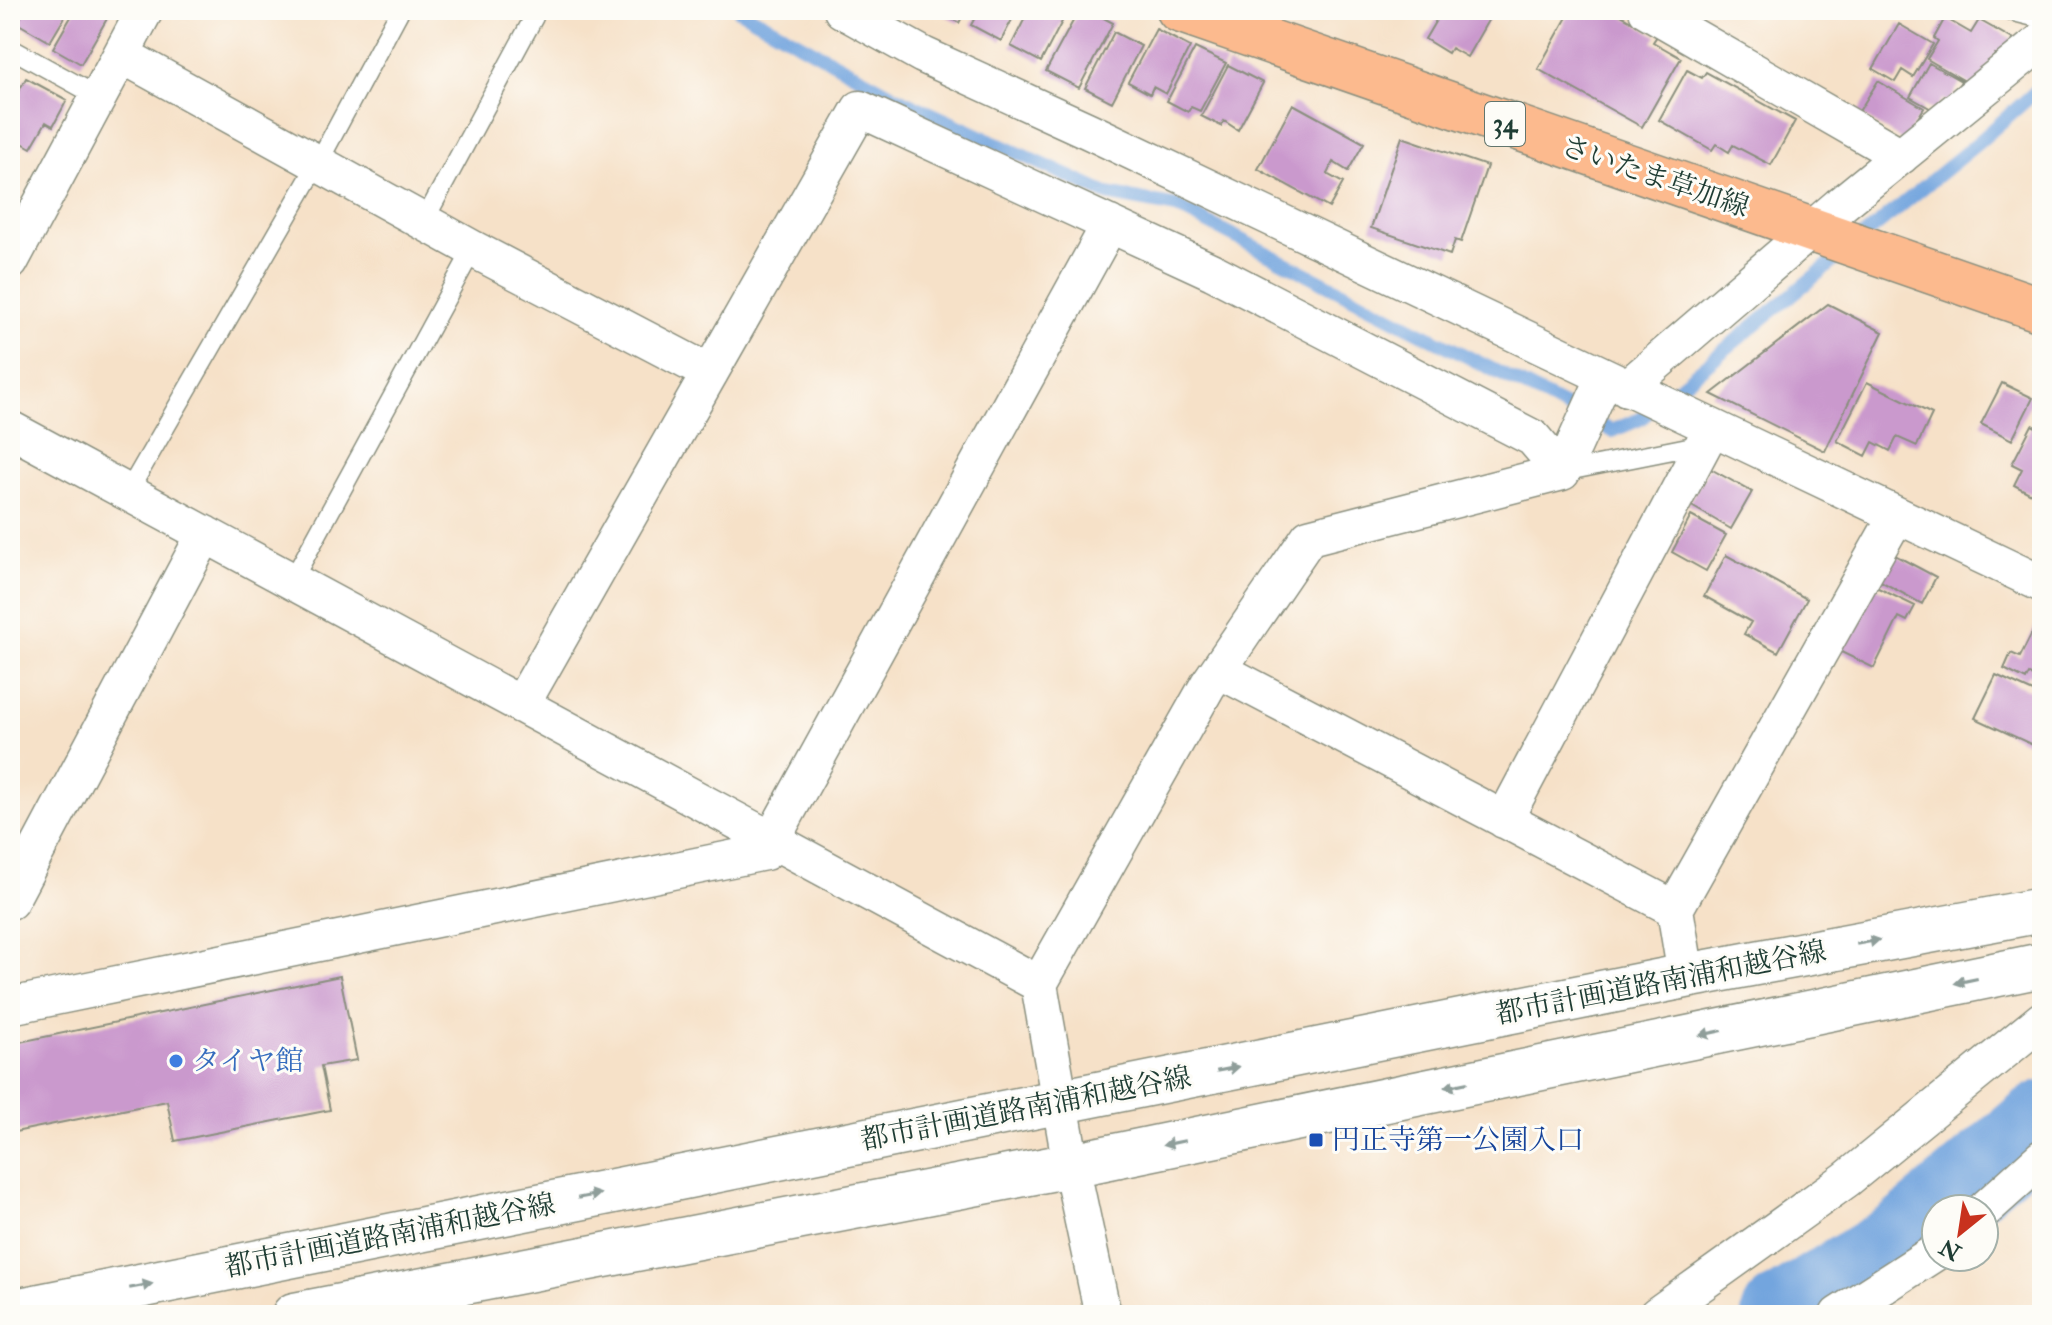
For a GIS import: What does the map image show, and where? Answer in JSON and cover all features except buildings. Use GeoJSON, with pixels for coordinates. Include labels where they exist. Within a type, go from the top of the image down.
{"type":"FeatureCollection","features":[{"type":"Feature","properties":{"kind":"main road","name":"さいたま草加線"},"geometry":{"type":"LineString","coordinates":[[1179,10],[2042,310]]}},
{"type":"Feature","properties":{"kind":"street"},"geometry":{"type":"LineString","coordinates":[[10,262],[145,10]]}},
{"type":"Feature","properties":{"kind":"street"},"geometry":{"type":"LineString","coordinates":[[842,10],[923,55],[1616,382],[1708,436],[1897,515],[2042,584]]}},
{"type":"Feature","properties":{"kind":"street"},"geometry":{"type":"LineString","coordinates":[[1648,10],[1901,156]]}},
{"type":"Feature","properties":{"kind":"street"},"geometry":{"type":"LineString","coordinates":[[1103,1315],[1071,1165],[1039,984],[1219,670],[1309,537],[1562,472],[1616,382],[1821,233],[1901,156],[2042,41]]}},
{"type":"Feature","properties":{"kind":"street"},"geometry":{"type":"LineString","coordinates":[[122,55],[473,249],[710,373]]}},
{"type":"Feature","properties":{"kind":"street"},"geometry":{"type":"LineString","coordinates":[[521,705],[860,109],[1213,272],[1533,438],[1562,472]]}},
{"type":"Feature","properties":{"kind":"street"},"geometry":{"type":"LineString","coordinates":[[10,1006],[765,852],[1110,224]]}},
{"type":"Feature","properties":{"kind":"street"},"geometry":{"type":"LineString","coordinates":[[10,429],[1039,984]]}},
{"type":"Feature","properties":{"kind":"street"},"geometry":{"type":"LineString","coordinates":[[1504,820],[1708,436]]}},
{"type":"Feature","properties":{"kind":"street"},"geometry":{"type":"LineString","coordinates":[[1686,976],[1675,909],[1897,515]]}},
{"type":"Feature","properties":{"kind":"street"},"geometry":{"type":"LineString","coordinates":[[10,901],[205,534]]}},
{"type":"Feature","properties":{"kind":"street"},"geometry":{"type":"LineString","coordinates":[[1219,670],[1675,909]]}},
{"type":"Feature","properties":{"kind":"street","name":"都市計画道路南浦和越谷線"},"geometry":{"type":"LineString","coordinates":[[10,1312],[1686,976],[2042,910]]}},
{"type":"Feature","properties":{"kind":"street","name":"都市計画道路南浦和越谷線"},"geometry":{"type":"LineString","coordinates":[[294,1315],[1071,1165],[2042,965]]}},
{"type":"Feature","properties":{"kind":"street"},"geometry":{"type":"LineString","coordinates":[[1657,1315],[1847,1179],[2042,1020]]}},
{"type":"Feature","properties":{"kind":"street"},"geometry":{"type":"LineString","coordinates":[[2000,1196],[2042,1158]]}},
{"type":"Feature","properties":{"kind":"street"},"geometry":{"type":"LineString","coordinates":[[1838,1315],[1920,1262]]}},
{"type":"Feature","properties":{"kind":"lane"},"geometry":{"type":"LineString","coordinates":[[128,492],[318,163],[400,10]]}},
{"type":"Feature","properties":{"kind":"lane"},"geometry":{"type":"LineString","coordinates":[[2006,10],[2042,19]]}},
{"type":"Feature","properties":{"kind":"lane"},"geometry":{"type":"LineString","coordinates":[[424,221],[534,17]]}},
{"type":"Feature","properties":{"kind":"lane"},"geometry":{"type":"LineString","coordinates":[[10,48],[99,97]]}},
{"type":"Feature","properties":{"kind":"lane"},"geometry":{"type":"LineString","coordinates":[[292,581],[473,249]]}},
{"type":"Feature","properties":{"kind":"lane"},"geometry":{"type":"LineString","coordinates":[[1562,472],[1708,436]]}},
{"type":"Feature","properties":{"kind":"waterway"},"geometry":{"type":"LineString","coordinates":[[739,10],[902,100],[1107,194],[1177,207],[1612,431],[1640,419],[1980,141],[2042,86]]}},
{"type":"Feature","properties":{"kind":"waterway"},"geometry":{"type":"LineString","coordinates":[[1958,1193],[2042,1121]]}},
{"type":"Feature","properties":{"kind":"waterway"},"geometry":{"type":"LineString","coordinates":[[1781,1315],[1903,1240],[1920,1226]]}},
{"type":"Feature","properties":{"kind":"place","name":"タイヤ館"},"geometry":{"type":"Point","coordinates":[176,1061]}},
{"type":"Feature","properties":{"kind":"place","name":"円正寺第一公園入口"},"geometry":{"type":"Point","coordinates":[1316,1140]}}]}
